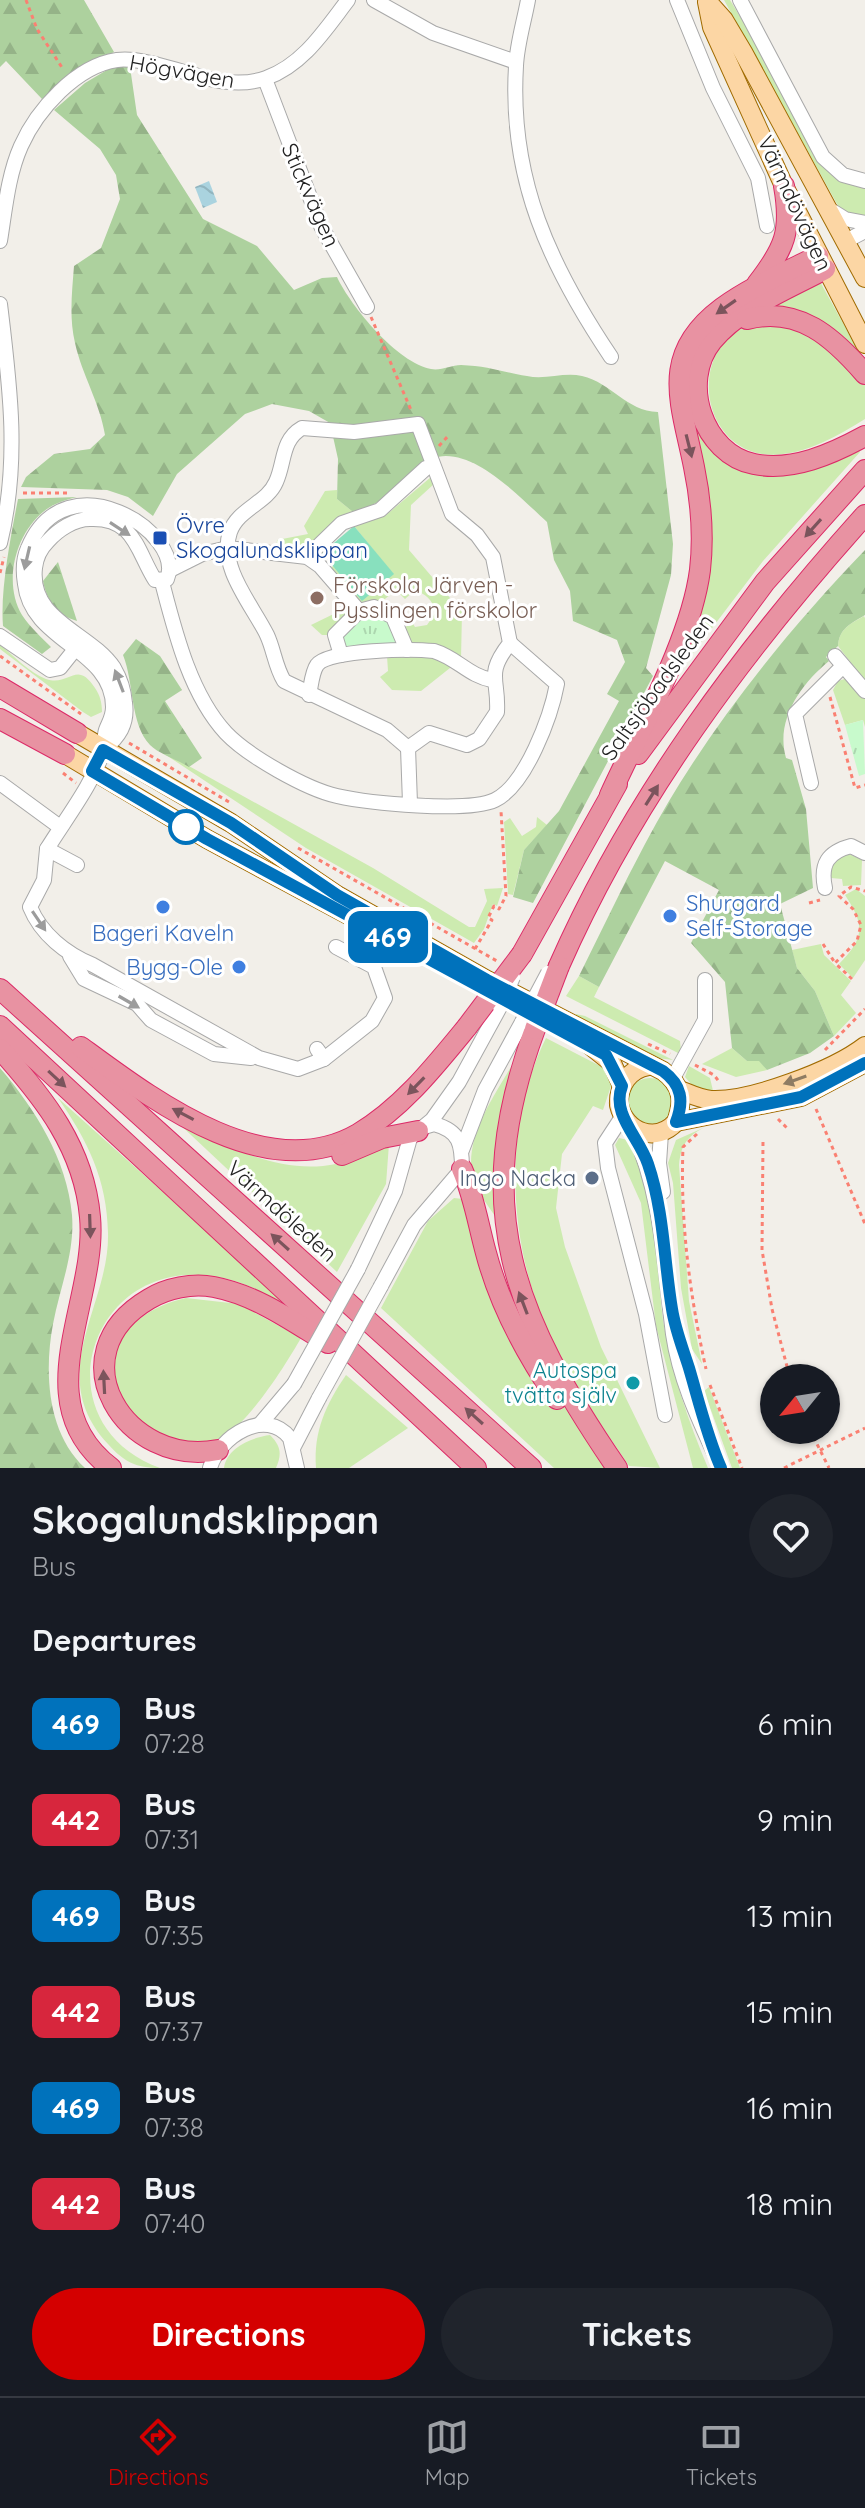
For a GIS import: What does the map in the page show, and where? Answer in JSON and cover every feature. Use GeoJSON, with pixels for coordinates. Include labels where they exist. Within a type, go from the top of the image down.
{"type":"FeatureCollection","features":[{"type":"Feature","properties":{"kind":"highway"},"geometry":{"type":"LineString","coordinates":[[751,291],[785,242],[789,216],[784,186]]}},
{"type":"Feature","properties":{"kind":"highway"},"geometry":{"type":"LineString","coordinates":[[610,795],[680,640],[699,573],[701,509],[677,385],[679,369],[692,337],[705,323],[751,291],[822,262]]}},
{"type":"Feature","properties":{"kind":"highway"},"geometry":{"type":"LineString","coordinates":[[822,262],[732,323],[707,348],[697,382],[703,419],[723,450],[755,465],[785,465],[825,455],[859,440]]}},
{"type":"Feature","properties":{"kind":"highway"},"geometry":{"type":"LineString","coordinates":[[732,323],[773,314],[807,323],[838,344],[865,374]]}},
{"type":"Feature","properties":{"kind":"highway","name":"Saltsjöbadsleden"},"geometry":{"type":"LineString","coordinates":[[224,1136],[282,1150],[335,1143],[357,1134],[396,1106],[467,1027],[522,954],[610,795],[740,612],[865,470]]}},
{"type":"Feature","properties":{"kind":"highway"},"geometry":{"type":"LineString","coordinates":[[614,1468],[532,1326],[507,1245],[502,1217],[507,1131],[528,1025],[578,922],[639,814],[710,702],[809,577],[865,515]]}},
{"type":"Feature","properties":{"kind":"highway"},"geometry":{"type":"LineString","coordinates":[[809,577],[865,528]]}},
{"type":"Feature","properties":{"kind":"highway"},"geometry":{"type":"LineString","coordinates":[[0,687],[77,733]]}},
{"type":"Feature","properties":{"kind":"highway"},"geometry":{"type":"LineString","coordinates":[[0,719],[65,754]]}},
{"type":"Feature","properties":{"kind":"highway"},"geometry":{"type":"LineString","coordinates":[[0,988],[148,1096],[224,1136],[274,1156],[324,1159],[382,1138],[421,1129]]}},
{"type":"Feature","properties":{"kind":"highway","name":"Värmdöleden"},"geometry":{"type":"LineString","coordinates":[[0,988],[531,1468]]}},
{"type":"Feature","properties":{"kind":"highway"},"geometry":{"type":"LineString","coordinates":[[0,1026],[476,1468]]}},
{"type":"Feature","properties":{"kind":"highway"},"geometry":{"type":"LineString","coordinates":[[0,1049],[42,1097],[74,1150],[83,1178],[90,1216],[91,1254],[67,1360],[68,1385],[71,1408],[82,1435],[99,1459],[111,1468]]}},
{"type":"Feature","properties":{"kind":"highway"},"geometry":{"type":"LineString","coordinates":[[462,1159],[485,1252],[512,1325],[542,1377],[589,1443],[614,1468]]}},
{"type":"Feature","properties":{"kind":"highway"},"geometry":{"type":"LineString","coordinates":[[214,1459],[187,1463],[156,1458],[129,1439],[110,1411],[103,1393],[106,1349],[125,1318],[153,1296],[191,1286],[213,1287],[243,1296],[274,1309],[369,1369]]}},
{"type":"Feature","properties":{"kind":"main road","name":"Värmdövägen"},"geometry":{"type":"LineString","coordinates":[[707,1],[724,20],[784,186],[865,344]]}},
{"type":"Feature","properties":{"kind":"main road","name":"Värmdövägen"},"geometry":{"type":"LineString","coordinates":[[735,56],[854,248],[865,278]]}},
{"type":"Feature","properties":{"kind":"main road"},"geometry":{"type":"LineString","coordinates":[[822,262],[854,248]]}},
{"type":"Feature","properties":{"kind":"main road"},"geometry":{"type":"LineString","coordinates":[[77,733],[231,823],[337,895],[676,1084],[712,1100],[759,1091],[831,1067],[865,1046]]}},
{"type":"Feature","properties":{"kind":"main road"},"geometry":{"type":"LineString","coordinates":[[65,754],[207,839],[591,1045],[612,1063],[622,1086]]}},
{"type":"Feature","properties":{"kind":"main road"},"geometry":{"type":"LineString","coordinates":[[648,1066],[638,1068],[622,1086],[618,1100],[627,1123],[648,1134],[801,1097],[865,1063]]}},
{"type":"Feature","properties":{"kind":"main road"},"geometry":{"type":"LineString","coordinates":[[668,1128],[682,1105],[676,1084]]}},
{"type":"Feature","properties":{"kind":"street","name":"Högvägen"},"geometry":{"type":"LineString","coordinates":[[0,241],[20,147],[47,105],[71,83],[107,62],[129,59],[220,81],[265,79],[298,59],[315,44],[348,0]]}},
{"type":"Feature","properties":{"kind":"street"},"geometry":{"type":"LineString","coordinates":[[374,0],[433,33],[516,62]]}},
{"type":"Feature","properties":{"kind":"street"},"geometry":{"type":"LineString","coordinates":[[528,0],[516,62],[518,130],[529,197],[550,256],[611,357]]}},
{"type":"Feature","properties":{"kind":"street","name":"Värmdövägen"},"geometry":{"type":"LineString","coordinates":[[677,0],[706,72],[758,178],[767,226]]}},
{"type":"Feature","properties":{"kind":"street","name":"Värmdövägen"},"geometry":{"type":"LineString","coordinates":[[740,0],[823,157],[843,175],[865,181]]}},
{"type":"Feature","properties":{"kind":"street"},"geometry":{"type":"LineString","coordinates":[[706,72],[735,56]]}},
{"type":"Feature","properties":{"kind":"street","name":"Stickvägen"},"geometry":{"type":"LineString","coordinates":[[265,79],[321,226],[367,307]]}},
{"type":"Feature","properties":{"kind":"street"},"geometry":{"type":"LineString","coordinates":[[827,207],[845,219],[865,223]]}},
{"type":"Feature","properties":{"kind":"street"},"geometry":{"type":"LineString","coordinates":[[854,248],[865,231]]}},
{"type":"Feature","properties":{"kind":"street"},"geometry":{"type":"LineString","coordinates":[[0,304],[14,456],[11,500],[0,543]]}},
{"type":"Feature","properties":{"kind":"street"},"geometry":{"type":"LineString","coordinates":[[166,576],[197,687],[229,736],[252,754],[335,795],[410,803],[459,806],[495,800],[521,774],[553,709],[557,684],[510,643],[493,557],[477,535],[452,514],[418,424],[354,432],[302,428],[287,444],[276,484],[237,520],[230,531],[228,548],[240,590],[269,639],[278,671],[291,687],[387,730],[408,748],[410,803]]}},
{"type":"Feature","properties":{"kind":"street"},"geometry":{"type":"LineString","coordinates":[[307,557],[342,523],[380,510],[426,468],[433,466]]}},
{"type":"Feature","properties":{"kind":"street"},"geometry":{"type":"LineString","coordinates":[[336,947],[374,967],[385,998],[372,1021],[298,1069],[259,1058],[214,1054],[151,1020],[137,1004],[84,979],[70,956],[36,921],[30,907],[44,880],[47,849],[103,750],[121,731],[126,709],[114,668],[79,645],[44,607],[35,583],[39,553],[59,531],[90,519],[117,524],[139,543],[153,578],[166,576],[202,554],[228,548],[307,557],[320,566],[359,611]]}},
{"type":"Feature","properties":{"kind":"street"},"geometry":{"type":"LineString","coordinates":[[341,655],[335,635],[359,611],[374,607],[387,611],[399,625],[407,650]]}},
{"type":"Feature","properties":{"kind":"street"},"geometry":{"type":"LineString","coordinates":[[0,636],[50,670],[60,668],[79,645]]}},
{"type":"Feature","properties":{"kind":"street"},"geometry":{"type":"LineString","coordinates":[[408,748],[429,733],[467,745],[479,739],[497,712],[492,680],[496,664],[510,643]]}},
{"type":"Feature","properties":{"kind":"street"},"geometry":{"type":"LineString","coordinates":[[309,695],[316,666],[323,660],[341,655],[407,650],[447,655],[478,677],[492,680]]}},
{"type":"Feature","properties":{"kind":"street"},"geometry":{"type":"LineString","coordinates":[[811,783],[795,714],[826,682],[839,661],[865,691]]}},
{"type":"Feature","properties":{"kind":"street"},"geometry":{"type":"LineString","coordinates":[[0,783],[60,827]]}},
{"type":"Feature","properties":{"kind":"street"},"geometry":{"type":"LineString","coordinates":[[825,888],[823,868],[829,856],[851,846],[865,853]]}},
{"type":"Feature","properties":{"kind":"street"},"geometry":{"type":"LineString","coordinates":[[47,849],[77,865]]}},
{"type":"Feature","properties":{"kind":"street"},"geometry":{"type":"LineString","coordinates":[[214,1459],[261,1423],[294,1384],[358,1269],[395,1191],[410,1138],[459,1082],[500,1007],[522,954]]}},
{"type":"Feature","properties":{"kind":"street"},"geometry":{"type":"LineString","coordinates":[[676,1084],[684,1060],[705,1020],[705,980]]}},
{"type":"Feature","properties":{"kind":"street"},"geometry":{"type":"LineString","coordinates":[[293,1460],[319,1398],[414,1225],[462,1159],[485,1090],[528,1025]]}},
{"type":"Feature","properties":{"kind":"street"},"geometry":{"type":"LineString","coordinates":[[665,1415],[646,1314],[608,1168],[605,1143],[627,1123],[648,1164],[664,1233],[673,1333],[690,1401],[721,1468]]}},
{"type":"Feature","properties":{"kind":"street"},"geometry":{"type":"LineString","coordinates":[[421,1129],[434,1124],[457,1135],[462,1159]]}},
{"type":"Feature","properties":{"kind":"street"},"geometry":{"type":"LineString","coordinates":[[664,1233],[665,1204],[659,1163],[668,1128]]}},
{"type":"Feature","properties":{"kind":"street"},"geometry":{"type":"LineString","coordinates":[[261,1423],[284,1430],[293,1460]]}},
{"type":"Feature","properties":{"kind":"path"},"geometry":{"type":"LineString","coordinates":[[26,0],[37,29],[71,83]]}},
{"type":"Feature","properties":{"kind":"path"},"geometry":{"type":"LineString","coordinates":[[367,307],[418,424]]}},
{"type":"Feature","properties":{"kind":"path"},"geometry":{"type":"LineString","coordinates":[[17,493],[71,493]]}},
{"type":"Feature","properties":{"kind":"path"},"geometry":{"type":"LineString","coordinates":[[826,682],[855,788],[865,785]]}},
{"type":"Feature","properties":{"kind":"path"},"geometry":{"type":"LineString","coordinates":[[475,949],[492,920],[488,918],[494,906],[499,909],[506,896],[502,813],[495,800]]}},
{"type":"Feature","properties":{"kind":"path"},"geometry":{"type":"LineString","coordinates":[[835,963],[857,941],[861,925],[853,909],[839,896],[851,887],[865,891]]}},
{"type":"Feature","properties":{"kind":"path"},"geometry":{"type":"LineString","coordinates":[[823,944],[835,963],[852,979]]}},
{"type":"Feature","properties":{"kind":"path"},"geometry":{"type":"LineString","coordinates":[[815,1058],[865,1009]]}},
{"type":"Feature","properties":{"kind":"path"},"geometry":{"type":"LineString","coordinates":[[640,1040],[714,1075],[718,1084],[731,1081]]}},
{"type":"Feature","properties":{"kind":"path"},"geometry":{"type":"LineString","coordinates":[[816,1109],[865,1224]]}},
{"type":"Feature","properties":{"kind":"path"},"geometry":{"type":"LineString","coordinates":[[706,1369],[693,1306],[685,1242],[682,1158],[683,1147],[689,1140],[707,1129]]}},
{"type":"Feature","properties":{"kind":"path"},"geometry":{"type":"LineString","coordinates":[[763,1142],[762,1250],[772,1309],[786,1364]]}},
{"type":"Feature","properties":{"kind":"path"},"geometry":{"type":"LineString","coordinates":[[710,1385],[742,1468]]}},
{"type":"Feature","properties":{"kind":"path"},"geometry":{"type":"LineString","coordinates":[[784,1468],[865,1428]]}},
{"type":"Feature","properties":{"kind":"path"},"geometry":{"type":"LineString","coordinates":[[816,1444],[829,1468]]}},
{"type":"Feature","properties":{"kind":"green space"},"geometry":{"type":"Polygon","coordinates":[[[0,0],[84,0],[114,52],[82,69],[42,99],[6,61],[0,67],[0,0]]]}},
{"type":"Feature","properties":{"kind":"green space"},"geometry":{"type":"Polygon","coordinates":[[[724,0],[730,0],[837,178],[865,189],[865,218],[842,211],[837,204],[724,0]]]}},
{"type":"Feature","properties":{"kind":"green space"},"geometry":{"type":"Polygon","coordinates":[[[112,67],[130,67],[137,115],[203,219],[257,246],[294,290],[322,278],[337,277],[364,318],[390,345],[418,365],[438,369],[461,365],[534,377],[582,376],[602,384],[637,407],[658,412],[673,544],[671,575],[646,668],[653,676],[533,903],[513,897],[524,850],[559,811],[619,701],[607,694],[625,662],[617,640],[573,621],[570,591],[554,560],[547,522],[504,483],[469,461],[451,456],[434,458],[418,467],[381,500],[353,512],[337,499],[338,459],[330,423],[309,411],[272,404],[245,414],[177,474],[153,516],[128,497],[107,490],[21,487],[26,477],[54,454],[90,449],[105,435],[73,334],[72,285],[74,266],[101,248],[120,199],[116,175],[100,149],[54,110],[85,83],[112,67]]]}},
{"type":"Feature","properties":{"kind":"green space"},"geometry":{"type":"Polygon","coordinates":[[[818,278],[860,354],[759,309],[818,278]]]}},
{"type":"Feature","properties":{"kind":"green space"},"geometry":{"type":"Polygon","coordinates":[[[754,322],[813,331],[858,373],[865,385],[865,419],[803,450],[776,455],[744,448],[730,438],[719,425],[712,409],[710,374],[724,342],[754,322]]]}},
{"type":"Feature","properties":{"kind":"green space"},"geometry":{"type":"Polygon","coordinates":[[[688,416],[707,447],[738,469],[858,448],[860,452],[763,561],[668,686],[698,613],[710,554],[706,493],[688,416]]]}},
{"type":"Feature","properties":{"kind":"green space"},"geometry":{"type":"Polygon","coordinates":[[[431,477],[434,484],[411,505],[409,550],[462,612],[461,659],[414,648],[405,629],[410,619],[415,627],[427,625],[436,612],[425,595],[414,591],[405,599],[396,590],[380,603],[360,607],[330,570],[333,566],[362,600],[393,574],[354,526],[385,516],[431,477]]]}},
{"type":"Feature","properties":{"kind":"green space"},"geometry":{"type":"Polygon","coordinates":[[[337,490],[337,499],[353,512],[307,551],[276,553],[277,540],[308,534],[304,526],[325,491],[337,490]]]}},
{"type":"Feature","properties":{"kind":"green space"},"geometry":{"type":"Polygon","coordinates":[[[77,497],[50,507],[33,522],[25,533],[15,560],[13,589],[16,602],[25,619],[51,647],[42,654],[3,626],[5,579],[18,499],[77,497]]]}},
{"type":"Feature","properties":{"kind":"green space"},"geometry":{"type":"Polygon","coordinates":[[[354,526],[394,574],[362,601],[322,553],[354,526]]]}},
{"type":"Feature","properties":{"kind":"green space"},"geometry":{"type":"Polygon","coordinates":[[[865,550],[865,615],[843,631],[838,646],[826,657],[829,661],[800,692],[784,730],[786,758],[792,760],[806,809],[813,888],[780,904],[797,968],[815,991],[834,1036],[810,1053],[767,1070],[759,1061],[747,1061],[732,1048],[725,982],[691,943],[719,890],[665,861],[599,987],[579,976],[645,844],[717,727],[804,617],[865,550]]]}},
{"type":"Feature","properties":{"kind":"green space"},"geometry":{"type":"Polygon","coordinates":[[[58,562],[77,621],[59,611],[45,589],[43,581],[58,562]]]}},
{"type":"Feature","properties":{"kind":"green space"},"geometry":{"type":"Polygon","coordinates":[[[350,606],[353,610],[328,635],[322,635],[311,625],[350,606]]]}},
{"type":"Feature","properties":{"kind":"green space"},"geometry":{"type":"Polygon","coordinates":[[[371,613],[384,613],[400,647],[347,652],[342,640],[346,630],[371,613]]]}},
{"type":"Feature","properties":{"kind":"green space"},"geometry":{"type":"Polygon","coordinates":[[[864,616],[865,681],[838,646],[843,631],[864,616]]]}},
{"type":"Feature","properties":{"kind":"green space"},"geometry":{"type":"Polygon","coordinates":[[[136,639],[160,656],[182,690],[165,701],[202,758],[189,767],[150,745],[139,726],[123,655],[136,639]]]}},
{"type":"Feature","properties":{"kind":"green space"},"geometry":{"type":"Polygon","coordinates":[[[0,645],[28,669],[46,679],[61,680],[83,675],[98,693],[102,712],[91,717],[83,712],[0,649],[0,645]]]}},
{"type":"Feature","properties":{"kind":"green space"},"geometry":{"type":"Polygon","coordinates":[[[429,654],[455,664],[421,691],[392,690],[380,677],[388,671],[387,656],[429,654]]]}},
{"type":"Feature","properties":{"kind":"green space"},"geometry":{"type":"Polygon","coordinates":[[[848,678],[865,699],[865,727],[863,720],[845,725],[833,690],[838,681],[848,678]]]}},
{"type":"Feature","properties":{"kind":"green space"},"geometry":{"type":"Polygon","coordinates":[[[863,720],[865,774],[859,776],[845,725],[863,720]]]}},
{"type":"Feature","properties":{"kind":"green space"},"geometry":{"type":"Polygon","coordinates":[[[151,745],[373,868],[469,927],[475,927],[487,901],[484,889],[503,888],[497,906],[493,904],[484,929],[474,943],[306,848],[151,745]]]}},
{"type":"Feature","properties":{"kind":"green space"},"geometry":{"type":"Polygon","coordinates":[[[537,817],[547,825],[524,850],[513,895],[508,894],[504,822],[510,818],[522,836],[536,827],[537,817]]]}},
{"type":"Feature","properties":{"kind":"green space"},"geometry":{"type":"Polygon","coordinates":[[[847,853],[862,860],[861,885],[843,886],[842,879],[831,878],[830,861],[847,853]]]}},
{"type":"Feature","properties":{"kind":"green space"},"geometry":{"type":"Polygon","coordinates":[[[856,889],[865,896],[865,960],[853,978],[839,964],[858,939],[859,923],[845,895],[856,889]]]}},
{"type":"Feature","properties":{"kind":"green space"},"geometry":{"type":"Polygon","coordinates":[[[821,944],[824,955],[851,981],[841,995],[856,1013],[834,1036],[815,991],[797,968],[792,950],[821,944]]]}},
{"type":"Feature","properties":{"kind":"green space"},"geometry":{"type":"Polygon","coordinates":[[[579,976],[599,987],[594,997],[680,1041],[681,1051],[678,1053],[566,996],[579,976]]]}},
{"type":"Feature","properties":{"kind":"green space"},"geometry":{"type":"Polygon","coordinates":[[[576,1014],[673,1060],[650,1057],[575,1019],[576,1014]]]}},
{"type":"Feature","properties":{"kind":"green space"},"geometry":{"type":"Polygon","coordinates":[[[546,1038],[606,1069],[612,1083],[603,1110],[593,1106],[562,1154],[556,1208],[565,1247],[601,1347],[660,1468],[629,1466],[585,1400],[547,1330],[524,1259],[515,1184],[517,1146],[522,1109],[546,1038]]]}},
{"type":"Feature","properties":{"kind":"green space"},"geometry":{"type":"Polygon","coordinates":[[[732,1048],[747,1061],[759,1060],[767,1070],[736,1077],[702,1064],[732,1048]]]}},
{"type":"Feature","properties":{"kind":"green space"},"geometry":{"type":"Polygon","coordinates":[[[516,1058],[497,1219],[476,1186],[471,1159],[484,1114],[516,1058]]]}},
{"type":"Feature","properties":{"kind":"green space"},"geometry":{"type":"Polygon","coordinates":[[[689,1066],[710,1078],[714,1095],[699,1093],[685,1077],[689,1066]]]}},
{"type":"Feature","properties":{"kind":"green space"},"geometry":{"type":"Polygon","coordinates":[[[0,1068],[47,1136],[64,1174],[69,1194],[71,1243],[53,1324],[49,1381],[51,1401],[63,1437],[72,1454],[85,1468],[0,1468],[0,1068]]]}},
{"type":"Feature","properties":{"kind":"green space"},"geometry":{"type":"Polygon","coordinates":[[[650,1078],[667,1084],[673,1101],[667,1118],[650,1124],[633,1118],[627,1101],[633,1084],[650,1078]]]}},
{"type":"Feature","properties":{"kind":"green space"},"geometry":{"type":"Polygon","coordinates":[[[58,1098],[291,1307],[227,1279],[173,1276],[137,1290],[111,1315],[94,1347],[90,1381],[99,1416],[122,1446],[160,1468],[137,1465],[114,1450],[89,1418],[81,1392],[80,1366],[84,1340],[106,1260],[107,1214],[94,1162],[58,1098]]]}},
{"type":"Feature","properties":{"kind":"green space"},"geometry":{"type":"Polygon","coordinates":[[[175,1120],[246,1154],[284,1164],[323,1166],[340,1163],[389,1144],[386,1184],[337,1272],[175,1120]]]}},
{"type":"Feature","properties":{"kind":"green space"},"geometry":{"type":"Polygon","coordinates":[[[712,1124],[688,1139],[679,1165],[689,1301],[702,1364],[692,1349],[681,1288],[673,1183],[668,1163],[676,1140],[712,1124]]]}},
{"type":"Feature","properties":{"kind":"green space"},"geometry":{"type":"Polygon","coordinates":[[[619,1138],[628,1140],[647,1181],[656,1227],[666,1339],[681,1396],[708,1468],[693,1468],[656,1326],[641,1203],[615,1145],[619,1138]]]}},
{"type":"Feature","properties":{"kind":"green space"},"geometry":{"type":"Polygon","coordinates":[[[454,1198],[463,1199],[489,1238],[524,1326],[606,1468],[554,1468],[381,1308],[428,1221],[454,1198]]]}},
{"type":"Feature","properties":{"kind":"green space"},"geometry":{"type":"Polygon","coordinates":[[[186,1298],[239,1304],[301,1338],[252,1410],[219,1441],[202,1449],[178,1447],[120,1412],[113,1373],[117,1348],[130,1327],[150,1312],[186,1298]]]}},
{"type":"Feature","properties":{"kind":"green space"},"geometry":{"type":"Polygon","coordinates":[[[346,1375],[408,1428],[349,1468],[316,1468],[322,1419],[346,1375]]]}},
{"type":"Feature","properties":{"kind":"green space"},"geometry":{"type":"Polygon","coordinates":[[[709,1387],[740,1468],[732,1468],[704,1391],[709,1387]]]}},
{"type":"Feature","properties":{"kind":"green space"},"geometry":{"type":"Polygon","coordinates":[[[270,1435],[279,1450],[276,1468],[224,1468],[235,1449],[256,1438],[270,1435]]]}},
{"type":"Feature","properties":{"kind":"water"},"geometry":{"type":"Polygon","coordinates":[[[209,181],[217,202],[203,208],[195,187],[209,181]]]}},
{"type":"Feature","properties":{"kind":"bus line","name":"469"},"geometry":{"type":"LineString","coordinates":[[721,1468],[711,1446],[673,1315],[664,1233],[648,1164],[632,1128],[622,1117],[618,1100],[622,1086],[618,1073],[606,1055],[207,839],[92,771],[103,750],[231,823],[337,895],[487,980],[648,1066],[663,1071],[673,1078],[680,1090],[682,1105],[676,1122],[801,1097],[865,1063]]}},
{"type":"Feature","properties":{"kind":"place","name":"Övre Skogalundsklippan"},"geometry":{"type":"Point","coordinates":[160,538]}},
{"type":"Feature","properties":{"kind":"place","name":"Förskola Järven - Pysslingen förskolor"},"geometry":{"type":"Point","coordinates":[317,598]}},
{"type":"Feature","properties":{"kind":"place","name":"Bageri Kaveln"},"geometry":{"type":"Point","coordinates":[163,907]}},
{"type":"Feature","properties":{"kind":"place","name":"Shurgard Self-Storage"},"geometry":{"type":"Point","coordinates":[670,916]}},
{"type":"Feature","properties":{"kind":"place","name":"Bygg-Ole"},"geometry":{"type":"Point","coordinates":[239,967]}},
{"type":"Feature","properties":{"kind":"place","name":"Ingo Nacka"},"geometry":{"type":"Point","coordinates":[592,1178]}},
{"type":"Feature","properties":{"kind":"place","name":"Autospa tvätta själv"},"geometry":{"type":"Point","coordinates":[633,1383]}}]}
